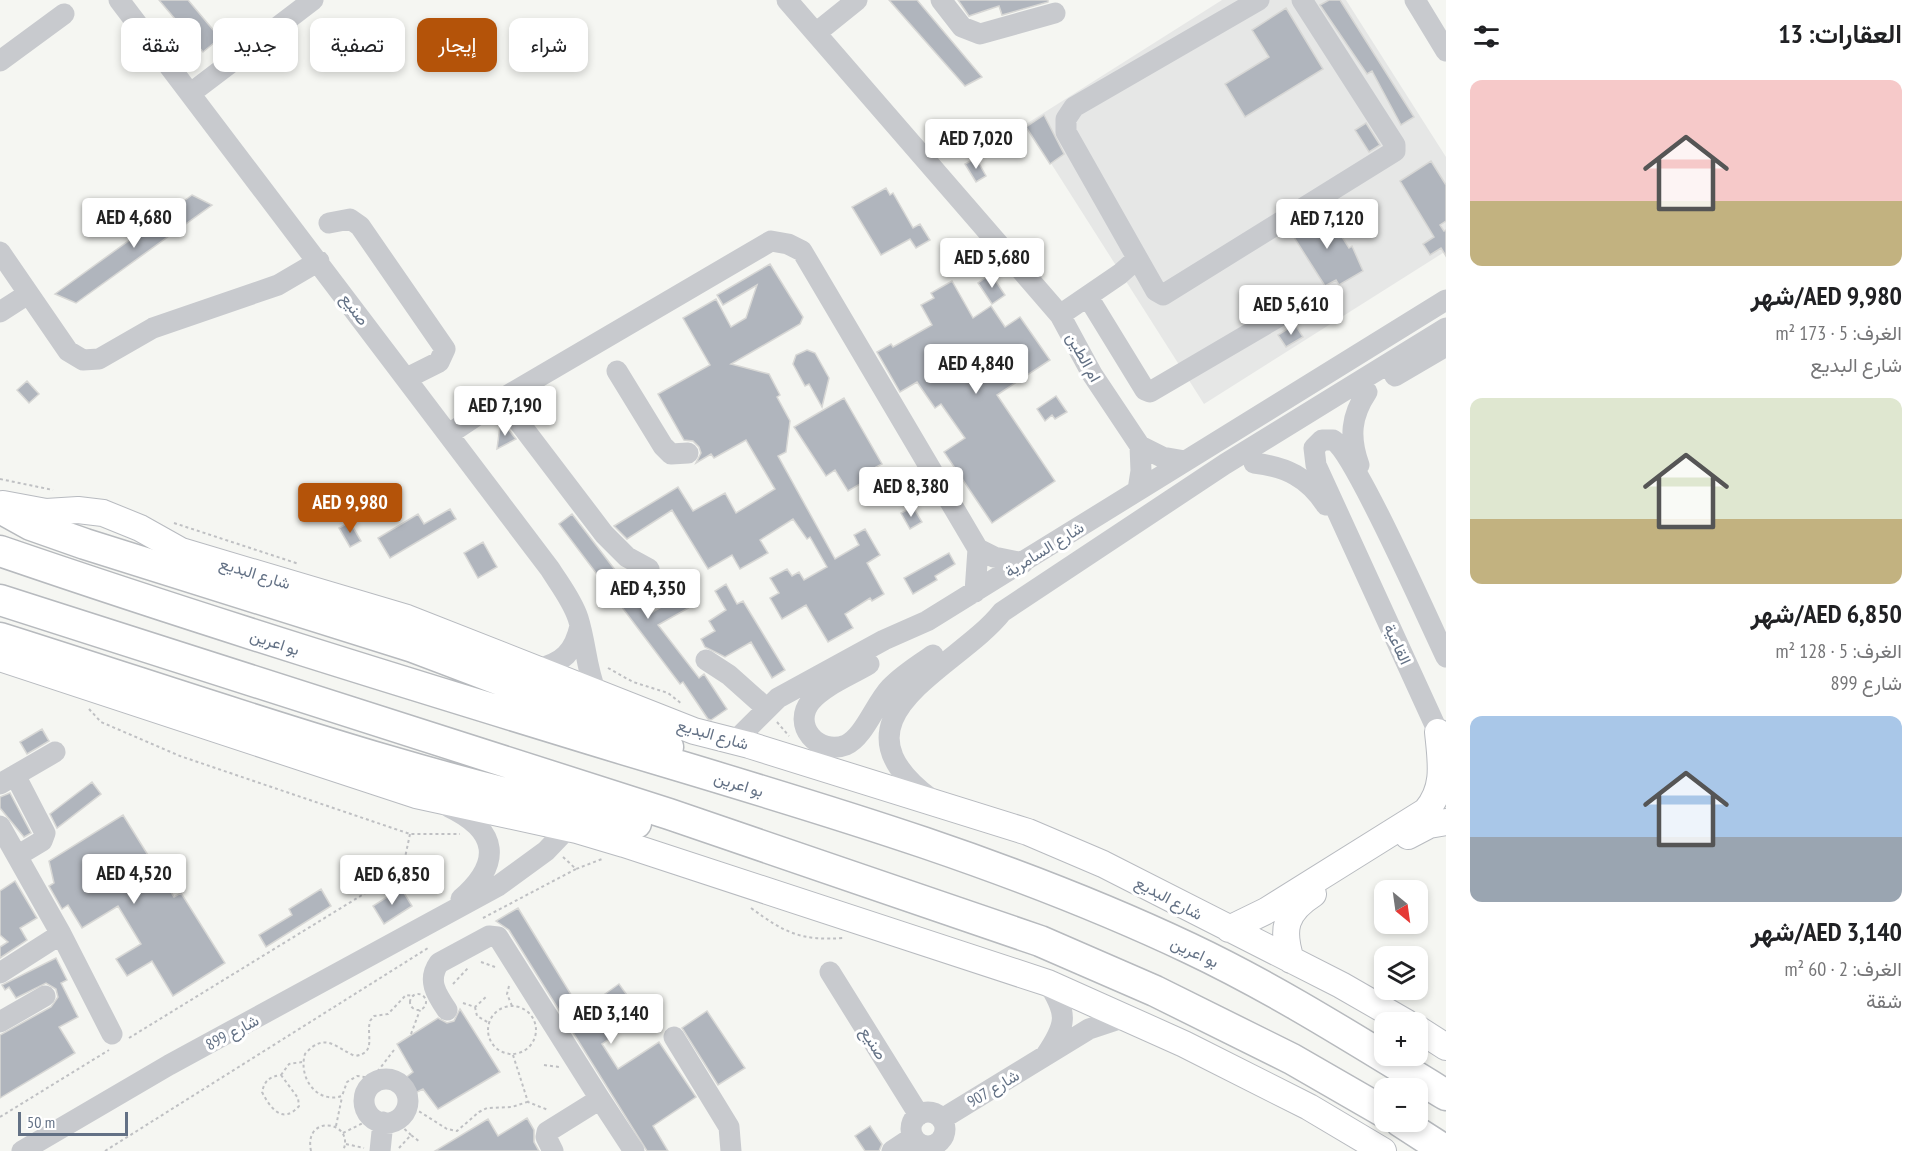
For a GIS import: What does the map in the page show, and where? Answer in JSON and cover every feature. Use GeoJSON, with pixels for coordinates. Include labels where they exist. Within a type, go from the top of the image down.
{"type":"FeatureCollection","features":[{"type":"Feature","properties":{"kind":"highway"},"geometry":{"type":"LineString","coordinates":[[0,508],[39,528],[413,647],[633,730],[660,742],[711,775]]}},
{"type":"Feature","properties":{"kind":"highway","name":"بو اعرين"},"geometry":{"type":"LineString","coordinates":[[0,551],[302,652],[711,775],[947,849],[1066,894],[1187,947],[1239,973],[1446,1095]]}},
{"type":"Feature","properties":{"kind":"highway"},"geometry":{"type":"LineString","coordinates":[[0,600],[715,830],[1041,941],[1098,965],[1292,1059],[1374,1106]]}},
{"type":"Feature","properties":{"kind":"highway"},"geometry":{"type":"LineString","coordinates":[[0,638],[369,754],[493,790],[651,826],[686,830],[715,830]]}},
{"type":"Feature","properties":{"kind":"highway"},"geometry":{"type":"LineString","coordinates":[[1417,1132],[1446,1151]]}},
{"type":"Feature","properties":{"kind":"main road","name":"شارع البديع"},"geometry":{"type":"LineString","coordinates":[[0,503],[46,512],[78,510],[103,513],[132,524],[181,551],[406,618],[694,731],[735,741],[1028,832],[1103,864],[1291,960],[1387,1012]]}},
{"type":"Feature","properties":{"kind":"main road"},"geometry":{"type":"LineString","coordinates":[[0,658],[431,798],[568,828],[1048,983],[1184,1044],[1309,1107],[1383,1151]]}},
{"type":"Feature","properties":{"kind":"main road"},"geometry":{"type":"LineString","coordinates":[[1228,929],[1266,910],[1426,811],[1436,800],[1441,788],[1442,740]]}},
{"type":"Feature","properties":{"kind":"main road"},"geometry":{"type":"LineString","coordinates":[[1291,960],[1285,942],[1286,929],[1294,908],[1415,831],[1446,822]]}},
{"type":"Feature","properties":{"kind":"main road"},"geometry":{"type":"LineString","coordinates":[[1428,1035],[1446,1047]]}},
{"type":"Feature","properties":{"kind":"street","name":"صنيع"},"geometry":{"type":"LineString","coordinates":[[119,0],[550,569],[568,596],[580,625],[586,666],[596,692]]}},
{"type":"Feature","properties":{"kind":"street"},"geometry":{"type":"LineString","coordinates":[[191,93],[313,0]]}},
{"type":"Feature","properties":{"kind":"street","name":"ام الطين"},"geometry":{"type":"LineString","coordinates":[[787,0],[1060,315],[1092,374],[1140,446]]}},
{"type":"Feature","properties":{"kind":"street"},"geometry":{"type":"LineString","coordinates":[[816,33],[857,0]]}},
{"type":"Feature","properties":{"kind":"street"},"geometry":{"type":"LineString","coordinates":[[941,0],[962,27],[980,34],[1055,13]]}},
{"type":"Feature","properties":{"kind":"street"},"geometry":{"type":"LineString","coordinates":[[1259,0],[1074,107],[1066,120],[1066,132],[1078,156],[1156,291],[1163,295],[1395,151],[1395,145],[1302,0]]}},
{"type":"Feature","properties":{"kind":"street"},"geometry":{"type":"LineString","coordinates":[[1414,0],[1446,51]]}},
{"type":"Feature","properties":{"kind":"street"},"geometry":{"type":"LineString","coordinates":[[0,61],[64,14]]}},
{"type":"Feature","properties":{"kind":"street"},"geometry":{"type":"LineString","coordinates":[[330,224],[350,219],[360,226],[445,349],[439,362],[407,378]]}},
{"type":"Feature","properties":{"kind":"street"},"geometry":{"type":"LineString","coordinates":[[449,434],[503,398],[771,241],[788,244],[802,251],[978,549],[994,557],[1023,563]]}},
{"type":"Feature","properties":{"kind":"street"},"geometry":{"type":"LineString","coordinates":[[0,252],[68,351],[74,357],[93,360],[108,355],[153,328],[279,285],[318,261]]}},
{"type":"Feature","properties":{"kind":"street"},"geometry":{"type":"LineString","coordinates":[[1060,315],[1088,297],[1137,259]]}},
{"type":"Feature","properties":{"kind":"street","name":"شارع السامرية"},"geometry":{"type":"LineString","coordinates":[[1356,356],[1371,339],[1446,284]]}},
{"type":"Feature","properties":{"kind":"street"},"geometry":{"type":"LineString","coordinates":[[0,312],[28,294]]}},
{"type":"Feature","properties":{"kind":"street"},"geometry":{"type":"LineString","coordinates":[[1088,297],[1145,390],[1150,392],[1307,300]]}},
{"type":"Feature","properties":{"kind":"street","name":"شارع السامرية"},"geometry":{"type":"LineString","coordinates":[[735,741],[766,708],[787,692],[884,640],[927,621],[1446,300]]}},
{"type":"Feature","properties":{"kind":"street","name":"شارع السامرية"},"geometry":{"type":"LineString","coordinates":[[936,803],[904,776],[896,762],[890,736],[895,717],[907,695],[923,678],[992,625],[1002,612],[1225,464],[1446,328]]}},
{"type":"Feature","properties":{"kind":"street"},"geometry":{"type":"LineString","coordinates":[[598,344],[615,367],[663,446],[671,454],[688,453]]}},
{"type":"Feature","properties":{"kind":"street","name":"شارع السامرية"},"geometry":{"type":"LineString","coordinates":[[1053,579],[1084,568],[1367,392],[1446,346]]}},
{"type":"Feature","properties":{"kind":"street","name":"القاعية"},"geometry":{"type":"LineString","coordinates":[[1367,392],[1356,410],[1352,437],[1372,502]]}},
{"type":"Feature","properties":{"kind":"street"},"geometry":{"type":"LineString","coordinates":[[503,398],[604,534],[627,556],[649,569]]}},
{"type":"Feature","properties":{"kind":"street","name":"القاعية"},"geometry":{"type":"LineString","coordinates":[[1442,740],[1314,459],[1314,448],[1318,443],[1328,439],[1338,443],[1372,502],[1446,657]]}},
{"type":"Feature","properties":{"kind":"street"},"geometry":{"type":"LineString","coordinates":[[1138,490],[1141,471],[1140,446],[1162,457],[1185,461]]}},
{"type":"Feature","properties":{"kind":"street","name":"القاعية"},"geometry":{"type":"LineString","coordinates":[[1254,463],[1282,468],[1304,479],[1321,496],[1350,540]]}},
{"type":"Feature","properties":{"kind":"street"},"geometry":{"type":"LineString","coordinates":[[975,592],[978,549]]}},
{"type":"Feature","properties":{"kind":"street"},"geometry":{"type":"LineString","coordinates":[[927,621],[899,646],[826,689],[810,702],[804,722],[814,741],[832,748],[851,742],[860,734],[882,698],[900,679],[1002,612]]}},
{"type":"Feature","properties":{"kind":"street"},"geometry":{"type":"LineString","coordinates":[[537,669],[556,663],[571,652],[580,625]]}},
{"type":"Feature","properties":{"kind":"street"},"geometry":{"type":"LineString","coordinates":[[706,660],[729,675],[766,708]]}},
{"type":"Feature","properties":{"kind":"street"},"geometry":{"type":"LineString","coordinates":[[17,856],[42,842],[45,833],[8,779],[55,752]]}},
{"type":"Feature","properties":{"kind":"street"},"geometry":{"type":"LineString","coordinates":[[431,798],[469,816],[482,830]]}},
{"type":"Feature","properties":{"kind":"street"},"geometry":{"type":"LineString","coordinates":[[0,826],[61,934],[114,1042]]}},
{"type":"Feature","properties":{"kind":"street","name":"شارع 899"},"geometry":{"type":"LineString","coordinates":[[27,1150],[169,1065],[436,922],[498,886],[550,847],[568,828]]}},
{"type":"Feature","properties":{"kind":"street","name":"شارع 899"},"geometry":{"type":"LineString","coordinates":[[436,922],[483,877],[488,864],[489,851],[482,830]]}},
{"type":"Feature","properties":{"kind":"street"},"geometry":{"type":"LineString","coordinates":[[0,973],[61,934]]}},
{"type":"Feature","properties":{"kind":"street"},"geometry":{"type":"LineString","coordinates":[[447,1010],[432,986],[435,970],[440,963],[489,936],[498,937],[631,1150]]}},
{"type":"Feature","properties":{"kind":"street","name":"صنيع"},"geometry":{"type":"LineString","coordinates":[[830,972],[919,1115]]}},
{"type":"Feature","properties":{"kind":"street","name":"شارع 907"},"geometry":{"type":"LineString","coordinates":[[1044,1058],[1058,1038],[1063,1022],[1060,1003],[1048,983]]}},
{"type":"Feature","properties":{"kind":"street"},"geometry":{"type":"LineString","coordinates":[[1,1019],[45,996]]}},
{"type":"Feature","properties":{"kind":"street","name":"شارع 907"},"geometry":{"type":"LineString","coordinates":[[942,1119],[1096,1025],[1125,1017]]}},
{"type":"Feature","properties":{"kind":"street"},"geometry":{"type":"LineString","coordinates":[[674,1037],[729,1127],[731,1151]]}},
{"type":"Feature","properties":{"kind":"street"},"geometry":{"type":"LineString","coordinates":[[552,1151],[546,1137],[547,1132],[600,1099]]}},
{"type":"Feature","properties":{"kind":"street"},"geometry":{"type":"LineString","coordinates":[[931,1113],[942,1119],[944,1134],[940,1147],[924,1146],[913,1137],[912,1125],[919,1115],[931,1113]]}},
{"type":"Feature","properties":{"kind":"street"},"geometry":{"type":"LineString","coordinates":[[380,1151],[394,1120]]}},
{"type":"Feature","properties":{"kind":"street"},"geometry":{"type":"LineString","coordinates":[[892,1151],[913,1137]]}},
{"type":"Feature","properties":{"kind":"path"},"geometry":{"type":"LineString","coordinates":[[82,686],[89,710],[101,722],[180,756],[410,834],[455,835],[482,830]]}},
{"type":"Feature","properties":{"kind":"path"},"geometry":{"type":"LineString","coordinates":[[0,1117],[114,1042],[398,873],[403,867],[410,834]]}},
{"type":"Feature","properties":{"kind":"path"},"geometry":{"type":"LineString","coordinates":[[550,847],[576,869]]}},
{"type":"Feature","properties":{"kind":"path"},"geometry":{"type":"LineString","coordinates":[[480,920],[576,869],[608,859]]}},
{"type":"Feature","properties":{"kind":"path"},"geometry":{"type":"LineString","coordinates":[[746,904],[776,927],[792,935],[824,940],[846,938]]}},
{"type":"Feature","properties":{"kind":"path"},"geometry":{"type":"LineString","coordinates":[[105,1151],[429,948]]}},
{"type":"Feature","properties":{"kind":"path"},"geometry":{"type":"LineString","coordinates":[[478,962],[501,971]]}},
{"type":"Feature","properties":{"kind":"path"},"geometry":{"type":"LineString","coordinates":[[449,987],[469,967]]}},
{"type":"Feature","properties":{"kind":"path"},"geometry":{"type":"LineString","coordinates":[[342,1096],[328,1099],[317,1094],[306,1078],[303,1062],[305,1054],[318,1044],[333,1042],[355,1056],[364,1055],[368,1051],[371,1040],[370,1021],[375,1017],[388,1014],[406,994],[414,996],[419,994],[425,998],[425,1007],[420,1010],[411,1034]]}},
{"type":"Feature","properties":{"kind":"path"},"geometry":{"type":"LineString","coordinates":[[414,996],[411,1004],[414,1009],[420,1010]]}},
{"type":"Feature","properties":{"kind":"path"},"geometry":{"type":"LineString","coordinates":[[513,1055],[531,1046],[536,1036],[536,1025],[531,1015],[522,1008],[512,1006],[494,1014],[489,1023],[488,1032],[495,1047],[513,1055],[528,1102]]}},
{"type":"Feature","properties":{"kind":"path"},"geometry":{"type":"LineString","coordinates":[[475,1007],[477,1016],[489,1023]]}},
{"type":"Feature","properties":{"kind":"path"},"geometry":{"type":"LineString","coordinates":[[336,1126],[347,1082],[357,1076],[374,1076],[394,1050]]}},
{"type":"Feature","properties":{"kind":"path"},"geometry":{"type":"LineString","coordinates":[[281,1075],[298,1098],[299,1106],[294,1112],[282,1115],[273,1111],[262,1092],[264,1083],[271,1077],[281,1075],[289,1064],[303,1062]]}},
{"type":"Feature","properties":{"kind":"path"},"geometry":{"type":"LineString","coordinates":[[544,1065],[557,1066],[567,1072]]}},
{"type":"Feature","properties":{"kind":"path"},"geometry":{"type":"LineString","coordinates":[[343,1133],[394,1120],[457,1131],[487,1108],[512,1107],[528,1102],[546,1110],[552,1109]]}},
{"type":"Feature","properties":{"kind":"path"},"geometry":{"type":"LineString","coordinates":[[394,1120],[420,1142]]}},
{"type":"Feature","properties":{"kind":"path"},"geometry":{"type":"LineString","coordinates":[[394,1120],[398,1151]]}},
{"type":"Feature","properties":{"kind":"path"},"geometry":{"type":"LineString","coordinates":[[311,1151],[309,1142],[312,1134],[318,1127],[327,1125],[336,1126],[343,1133],[346,1144],[343,1151]]}},
{"type":"Feature","properties":{"kind":"shaded area"},"geometry":{"type":"Polygon","coordinates":[[[1222,0],[1346,0],[1446,157],[1446,251],[1204,404],[1026,124],[1222,0]]]}},
{"type":"Feature","properties":{"kind":"building"},"geometry":{"type":"Polygon","coordinates":[[[159,0],[188,0],[213,30],[213,44],[203,52],[201,50],[201,18],[174,18],[159,0]]]}},
{"type":"Feature","properties":{"kind":"building"},"geometry":{"type":"Polygon","coordinates":[[[889,0],[917,0],[982,77],[965,86],[889,0]]]}},
{"type":"Feature","properties":{"kind":"building"},"geometry":{"type":"Polygon","coordinates":[[[958,0],[1048,0],[1048,2],[1002,15],[999,6],[969,16],[958,0]]]}},
{"type":"Feature","properties":{"kind":"building"},"geometry":{"type":"Polygon","coordinates":[[[1329,0],[1340,0],[1414,117],[1401,125],[1372,71],[1367,74],[1320,5],[1329,0]]]}},
{"type":"Feature","properties":{"kind":"building"},"geometry":{"type":"Polygon","coordinates":[[[1286,8],[1323,69],[1245,117],[1225,84],[1269,57],[1252,30],[1286,8]]]}},
{"type":"Feature","properties":{"kind":"building"},"geometry":{"type":"Polygon","coordinates":[[[1044,115],[1064,154],[1050,164],[1026,127],[1044,115]]]}},
{"type":"Feature","properties":{"kind":"building"},"geometry":{"type":"Polygon","coordinates":[[[1366,123],[1380,145],[1369,152],[1355,130],[1366,123]]]}},
{"type":"Feature","properties":{"kind":"building"},"geometry":{"type":"Polygon","coordinates":[[[976,158],[986,176],[976,182],[965,164],[976,158]]]}},
{"type":"Feature","properties":{"kind":"building"},"geometry":{"type":"Polygon","coordinates":[[[1431,161],[1446,185],[1446,221],[1440,225],[1444,231],[1446,230],[1446,256],[1441,248],[1430,255],[1423,244],[1434,237],[1400,181],[1431,161]]]}},
{"type":"Feature","properties":{"kind":"building"},"geometry":{"type":"Polygon","coordinates":[[[886,188],[890,195],[893,193],[913,228],[920,224],[930,240],[916,248],[910,239],[881,255],[852,207],[886,188]]]}},
{"type":"Feature","properties":{"kind":"building"},"geometry":{"type":"Polygon","coordinates":[[[192,195],[212,205],[76,303],[55,294],[192,195]]]}},
{"type":"Feature","properties":{"kind":"building"},"geometry":{"type":"Polygon","coordinates":[[[1325,210],[1349,248],[1352,246],[1363,271],[1339,285],[1336,280],[1325,286],[1290,231],[1325,210]]]}},
{"type":"Feature","properties":{"kind":"building"},"geometry":{"type":"Polygon","coordinates":[[[770,264],[803,317],[800,324],[731,364],[769,374],[780,395],[777,397],[790,421],[786,452],[778,456],[835,559],[859,545],[854,535],[865,529],[880,555],[867,563],[884,594],[872,601],[870,598],[845,614],[853,628],[828,642],[806,605],[782,619],[770,598],[779,593],[770,578],[787,569],[792,576],[799,572],[804,580],[827,567],[810,537],[807,539],[793,519],[760,540],[768,553],[740,569],[732,555],[708,569],[672,510],[627,539],[614,526],[678,487],[693,511],[725,493],[736,513],[775,489],[746,440],[714,458],[711,454],[696,463],[701,453],[699,447],[693,441],[684,440],[658,394],[710,365],[683,318],[716,299],[731,327],[746,318],[757,285],[723,305],[717,295],[770,264]]]}},
{"type":"Feature","properties":{"kind":"building"},"geometry":{"type":"Polygon","coordinates":[[[991,274],[1005,295],[992,304],[978,283],[991,274]]]}},
{"type":"Feature","properties":{"kind":"building"},"geometry":{"type":"Polygon","coordinates":[[[952,281],[973,318],[991,306],[1005,327],[1020,317],[1050,360],[997,395],[1055,481],[992,523],[944,452],[965,438],[941,404],[935,408],[917,382],[900,392],[877,352],[891,344],[893,347],[932,325],[921,305],[934,298],[931,293],[952,281]]]}},
{"type":"Feature","properties":{"kind":"building"},"geometry":{"type":"Polygon","coordinates":[[[1295,324],[1303,337],[1286,347],[1278,335],[1295,324]]]}},
{"type":"Feature","properties":{"kind":"building"},"geometry":{"type":"Polygon","coordinates":[[[807,350],[815,353],[829,378],[822,407],[809,384],[805,386],[793,364],[796,355],[807,350]]]}},
{"type":"Feature","properties":{"kind":"building"},"geometry":{"type":"Polygon","coordinates":[[[27,381],[39,394],[29,403],[17,390],[27,381]]]}},
{"type":"Feature","properties":{"kind":"building"},"geometry":{"type":"Polygon","coordinates":[[[1056,396],[1067,412],[1055,419],[1052,415],[1045,421],[1037,409],[1056,396]]]}},
{"type":"Feature","properties":{"kind":"building"},"geometry":{"type":"Polygon","coordinates":[[[844,398],[882,464],[876,467],[879,473],[848,491],[835,470],[826,476],[794,427],[844,398]]]}},
{"type":"Feature","properties":{"kind":"building"},"geometry":{"type":"Polygon","coordinates":[[[504,424],[516,439],[497,449],[500,426],[504,424]]]}},
{"type":"Feature","properties":{"kind":"building"},"geometry":{"type":"Polygon","coordinates":[[[913,507],[922,522],[910,529],[901,513],[913,507]]]}},
{"type":"Feature","properties":{"kind":"building"},"geometry":{"type":"Polygon","coordinates":[[[450,509],[456,519],[390,558],[378,538],[418,514],[424,524],[450,509]]]}},
{"type":"Feature","properties":{"kind":"building"},"geometry":{"type":"Polygon","coordinates":[[[572,514],[649,614],[684,594],[692,606],[658,625],[699,678],[704,674],[727,709],[711,720],[708,719],[683,682],[680,684],[559,524],[572,514]]]}},
{"type":"Feature","properties":{"kind":"building"},"geometry":{"type":"Polygon","coordinates":[[[350,522],[361,541],[350,547],[339,528],[350,522]]]}},
{"type":"Feature","properties":{"kind":"building"},"geometry":{"type":"Polygon","coordinates":[[[483,542],[497,567],[478,578],[464,553],[483,542]]]}},
{"type":"Feature","properties":{"kind":"building"},"geometry":{"type":"Polygon","coordinates":[[[949,553],[955,564],[935,576],[937,580],[913,594],[904,578],[949,553]]]}},
{"type":"Feature","properties":{"kind":"building"},"geometry":{"type":"Polygon","coordinates":[[[726,584],[737,604],[743,601],[785,670],[772,678],[751,642],[725,657],[705,647],[701,639],[715,631],[709,621],[726,610],[715,591],[726,584]]]}},
{"type":"Feature","properties":{"kind":"building"},"geometry":{"type":"Polygon","coordinates":[[[42,729],[49,741],[27,754],[20,742],[42,729]]]}},
{"type":"Feature","properties":{"kind":"building"},"geometry":{"type":"Polygon","coordinates":[[[92,782],[101,794],[57,828],[50,814],[92,782]]]}},
{"type":"Feature","properties":{"kind":"building"},"geometry":{"type":"Polygon","coordinates":[[[10,793],[31,833],[24,837],[0,808],[0,797],[10,793]]]}},
{"type":"Feature","properties":{"kind":"building"},"geometry":{"type":"Polygon","coordinates":[[[123,815],[174,897],[181,893],[225,963],[173,996],[152,961],[127,976],[116,959],[141,944],[118,906],[82,928],[68,905],[62,909],[49,886],[54,883],[49,861],[123,815]]]}},
{"type":"Feature","properties":{"kind":"building"},"geometry":{"type":"Polygon","coordinates":[[[15,881],[37,918],[20,928],[27,940],[0,958],[0,947],[8,942],[0,935],[0,891],[15,881]]]}},
{"type":"Feature","properties":{"kind":"building"},"geometry":{"type":"Polygon","coordinates":[[[401,888],[412,906],[384,924],[373,906],[401,888]]]}},
{"type":"Feature","properties":{"kind":"building"},"geometry":{"type":"Polygon","coordinates":[[[321,889],[331,906],[266,947],[259,935],[292,915],[289,909],[321,889]]]}},
{"type":"Feature","properties":{"kind":"building"},"geometry":{"type":"Polygon","coordinates":[[[518,908],[581,1011],[619,984],[642,1016],[602,1044],[618,1069],[659,1042],[696,1097],[653,1126],[668,1151],[647,1151],[509,930],[496,921],[518,908]]]}},
{"type":"Feature","properties":{"kind":"building"},"geometry":{"type":"Polygon","coordinates":[[[56,958],[67,980],[61,983],[78,1017],[59,1027],[75,1053],[0,1098],[0,1035],[51,1007],[58,997],[56,989],[46,983],[16,998],[9,987],[5,990],[2,985],[56,958]]]}},
{"type":"Feature","properties":{"kind":"building"},"geometry":{"type":"Polygon","coordinates":[[[460,1009],[500,1072],[438,1109],[423,1089],[409,1096],[400,1082],[413,1072],[397,1044],[438,1018],[447,1023],[454,1021],[460,1009]]]}},
{"type":"Feature","properties":{"kind":"building"},"geometry":{"type":"Polygon","coordinates":[[[707,1011],[745,1068],[718,1085],[682,1028],[707,1011]]]}},
{"type":"Feature","properties":{"kind":"building"},"geometry":{"type":"Polygon","coordinates":[[[527,1118],[534,1130],[534,1142],[539,1151],[435,1151],[488,1119],[498,1136],[527,1118]]]}},
{"type":"Feature","properties":{"kind":"building"},"geometry":{"type":"Polygon","coordinates":[[[870,1126],[882,1144],[879,1151],[865,1151],[855,1136],[870,1126]]]}}]}
